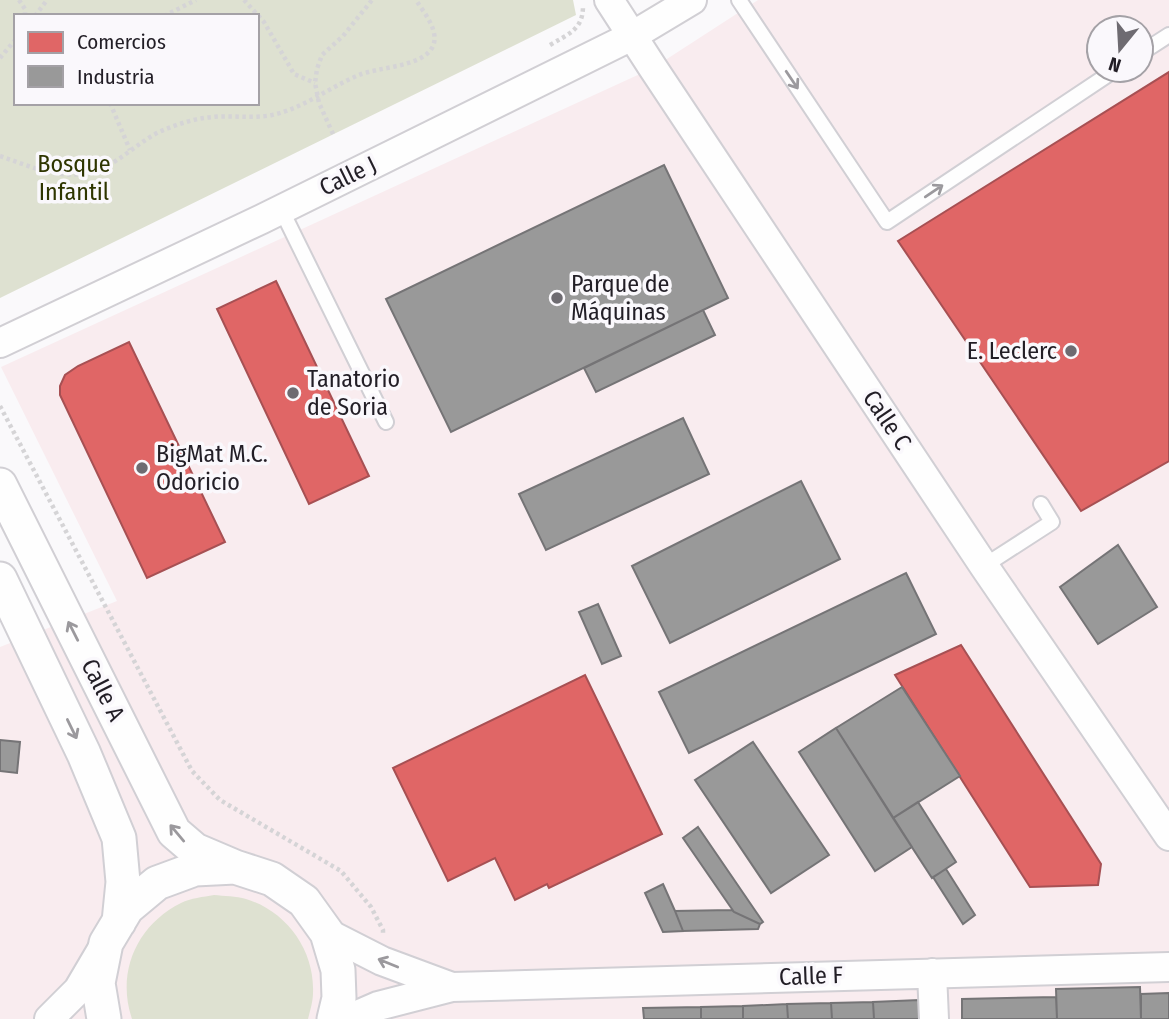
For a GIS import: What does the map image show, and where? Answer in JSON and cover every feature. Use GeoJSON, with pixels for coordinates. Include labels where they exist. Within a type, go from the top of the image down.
{"type":"FeatureCollection","features":[{"type":"Feature","properties":{"kind":"street","name":"Calle C"},"geometry":{"type":"LineString","coordinates":[[609,0],[984,566],[1169,836]]}},
{"type":"Feature","properties":{"kind":"street","name":"Calle J"},"geometry":{"type":"LineString","coordinates":[[0,343],[281,209],[632,36],[692,0]]}},
{"type":"Feature","properties":{"kind":"street","name":"Calle A"},"geometry":{"type":"LineString","coordinates":[[0,485],[174,832],[195,850],[234,867]]}},
{"type":"Feature","properties":{"kind":"street","name":"Calle A"},"geometry":{"type":"LineString","coordinates":[[0,579],[84,754],[119,838],[123,882],[98,983],[104,1019]]}},
{"type":"Feature","properties":{"kind":"street"},"geometry":{"type":"LineString","coordinates":[[49,1019],[78,990],[127,908],[157,883],[195,869],[234,867],[272,879],[304,901],[327,933],[338,970],[339,998],[334,1019]]}},
{"type":"Feature","properties":{"kind":"street","name":"Calle F"},"geometry":{"type":"LineString","coordinates":[[327,933],[382,961],[452,987]]}},
{"type":"Feature","properties":{"kind":"street","name":"Calle F"},"geometry":{"type":"LineString","coordinates":[[348,1019],[378,1006],[452,987],[1169,967]]}},
{"type":"Feature","properties":{"kind":"street"},"geometry":{"type":"LineString","coordinates":[[932,973],[934,1019]]}},
{"type":"Feature","properties":{"kind":"lane"},"geometry":{"type":"LineString","coordinates":[[739,0],[887,222],[1094,84]]}},
{"type":"Feature","properties":{"kind":"lane"},"geometry":{"type":"LineString","coordinates":[[281,209],[386,422]]}},
{"type":"Feature","properties":{"kind":"lane"},"geometry":{"type":"LineString","coordinates":[[984,566],[1052,522],[1041,504]]}},
{"type":"Feature","properties":{"kind":"path"},"geometry":{"type":"LineString","coordinates":[[36,14],[47,0]]}},
{"type":"Feature","properties":{"kind":"path"},"geometry":{"type":"LineString","coordinates":[[168,14],[196,0]]}},
{"type":"Feature","properties":{"kind":"path"},"geometry":{"type":"LineString","coordinates":[[244,0],[257,14]]}},
{"type":"Feature","properties":{"kind":"path"},"geometry":{"type":"LineString","coordinates":[[333,134],[317,96],[317,69],[322,55],[343,36],[372,0]]}},
{"type":"Feature","properties":{"kind":"path"},"geometry":{"type":"LineString","coordinates":[[0,156],[55,175],[90,173],[107,166],[165,129],[192,120],[269,116],[295,109],[361,74],[422,58],[433,47],[435,34],[416,0]]}},
{"type":"Feature","properties":{"kind":"path"},"geometry":{"type":"LineString","coordinates":[[550,45],[576,29],[581,22],[582,0]]}},
{"type":"Feature","properties":{"kind":"path"},"geometry":{"type":"LineString","coordinates":[[259,16],[294,74],[315,82]]}},
{"type":"Feature","properties":{"kind":"path"},"geometry":{"type":"LineString","coordinates":[[0,58],[14,41]]}},
{"type":"Feature","properties":{"kind":"path"},"geometry":{"type":"LineString","coordinates":[[111,105],[130,150]]}},
{"type":"Feature","properties":{"kind":"path"},"geometry":{"type":"LineString","coordinates":[[0,406],[192,771],[220,800],[341,871],[371,907],[383,930],[382,961]]}},
{"type":"Feature","properties":{"kind":"shaded area"},"geometry":{"type":"Polygon","coordinates":[[[758,0],[1169,0],[1169,1019],[0,1019],[0,647],[117,601],[1,367],[653,68],[758,0]]]}},
{"type":"Feature","properties":{"kind":"green space","name":"Bosque Infantil"},"geometry":{"type":"Polygon","coordinates":[[[0,0],[573,0],[576,15],[0,298],[0,0]]]}},
{"type":"Feature","properties":{"kind":"green space"},"geometry":{"type":"Polygon","coordinates":[[[214,895],[242,898],[260,905],[274,913],[295,934],[309,962],[312,977],[313,996],[308,1019],[132,1019],[127,984],[129,967],[142,937],[166,912],[181,903],[214,895]]]}},
{"type":"Feature","properties":{"kind":"building: Comercios","name":"E. Leclerc"},"geometry":{"type":"Polygon","coordinates":[[[1169,72],[1169,461],[1081,511],[898,241],[1150,84],[1155,84],[1155,81],[1169,72]]]}},
{"type":"Feature","properties":{"kind":"building: Comercios","name":"Tanatorio de Soria"},"geometry":{"type":"Polygon","coordinates":[[[276,281],[369,476],[309,504],[217,309],[276,281]]]}},
{"type":"Feature","properties":{"kind":"building: Comercios","name":"BigMat M.C. Odoricio"},"geometry":{"type":"Polygon","coordinates":[[[129,342],[225,542],[147,578],[60,395],[60,386],[65,375],[129,342]]]}},
{"type":"Feature","properties":{"kind":"building: Comercios"},"geometry":{"type":"Polygon","coordinates":[[[961,645],[1101,864],[1098,885],[1030,887],[895,675],[961,645]]]}},
{"type":"Feature","properties":{"kind":"building: Comercios"},"geometry":{"type":"Polygon","coordinates":[[[585,675],[662,834],[549,888],[547,884],[515,900],[495,858],[448,881],[393,768],[585,675]]]}},
{"type":"Feature","properties":{"kind":"building: Industria","name":"Parque de Máquinas"},"geometry":{"type":"Polygon","coordinates":[[[664,165],[728,298],[451,432],[386,299],[664,165]]]}},
{"type":"Feature","properties":{"kind":"building: Industria"},"geometry":{"type":"Polygon","coordinates":[[[703,310],[715,335],[596,392],[584,368],[703,310]]]}},
{"type":"Feature","properties":{"kind":"building: Industria"},"geometry":{"type":"Polygon","coordinates":[[[683,418],[709,474],[546,550],[519,494],[683,418]]]}},
{"type":"Feature","properties":{"kind":"building: Industria"},"geometry":{"type":"Polygon","coordinates":[[[801,481],[840,559],[670,643],[632,566],[801,481]]]}},
{"type":"Feature","properties":{"kind":"building: Industria"},"geometry":{"type":"Polygon","coordinates":[[[1118,545],[1157,607],[1098,644],[1060,587],[1118,545]]]}},
{"type":"Feature","properties":{"kind":"building: Industria"},"geometry":{"type":"Polygon","coordinates":[[[906,573],[936,634],[689,753],[659,692],[906,573]]]}},
{"type":"Feature","properties":{"kind":"building: Industria"},"geometry":{"type":"Polygon","coordinates":[[[598,604],[621,656],[602,664],[579,612],[598,604]]]}},
{"type":"Feature","properties":{"kind":"building: Industria"},"geometry":{"type":"Polygon","coordinates":[[[902,687],[960,776],[893,818],[836,728],[902,687]]]}},
{"type":"Feature","properties":{"kind":"building: Industria"},"geometry":{"type":"Polygon","coordinates":[[[836,728],[912,847],[875,871],[799,752],[836,728]]]}},
{"type":"Feature","properties":{"kind":"building: Industria"},"geometry":{"type":"Polygon","coordinates":[[[0,740],[20,742],[17,773],[0,771],[0,740]]]}},
{"type":"Feature","properties":{"kind":"building: Industria"},"geometry":{"type":"Polygon","coordinates":[[[753,742],[829,855],[771,893],[695,780],[753,742]]]}},
{"type":"Feature","properties":{"kind":"building: Industria"},"geometry":{"type":"Polygon","coordinates":[[[918,802],[956,862],[932,878],[893,818],[918,802]]]}},
{"type":"Feature","properties":{"kind":"building: Industria"},"geometry":{"type":"Polygon","coordinates":[[[698,827],[763,922],[760,924],[734,912],[683,838],[698,827]]]}},
{"type":"Feature","properties":{"kind":"building: Industria"},"geometry":{"type":"Polygon","coordinates":[[[946,869],[975,915],[963,924],[933,877],[946,869]]]}},
{"type":"Feature","properties":{"kind":"building: Industria"},"geometry":{"type":"Polygon","coordinates":[[[663,884],[683,931],[663,932],[645,893],[663,884]]]}},
{"type":"Feature","properties":{"kind":"building: Industria"},"geometry":{"type":"Polygon","coordinates":[[[732,910],[760,924],[758,929],[683,931],[675,911],[732,910]]]}},
{"type":"Feature","properties":{"kind":"building: Industria"},"geometry":{"type":"Polygon","coordinates":[[[1140,987],[1141,1019],[1057,1019],[1056,989],[1140,987]]]}},
{"type":"Feature","properties":{"kind":"building: Industria"},"geometry":{"type":"Polygon","coordinates":[[[1169,993],[1169,1019],[1141,1019],[1141,994],[1169,993]]]}},
{"type":"Feature","properties":{"kind":"building: Industria"},"geometry":{"type":"Polygon","coordinates":[[[1056,997],[1057,1019],[962,1019],[962,999],[1056,997]]]}},
{"type":"Feature","properties":{"kind":"building: Industria"},"geometry":{"type":"Polygon","coordinates":[[[919,1000],[919,1019],[874,1019],[873,1002],[919,1000]]]}},
{"type":"Feature","properties":{"kind":"building: Industria"},"geometry":{"type":"Polygon","coordinates":[[[873,1002],[874,1019],[832,1019],[831,1003],[873,1002]]]}},
{"type":"Feature","properties":{"kind":"building: Industria"},"geometry":{"type":"Polygon","coordinates":[[[831,1003],[832,1019],[788,1019],[787,1004],[831,1003]]]}},
{"type":"Feature","properties":{"kind":"building: Industria"},"geometry":{"type":"Polygon","coordinates":[[[787,1004],[788,1019],[743,1019],[743,1006],[787,1004]]]}},
{"type":"Feature","properties":{"kind":"building: Industria"},"geometry":{"type":"Polygon","coordinates":[[[743,1006],[743,1019],[701,1019],[701,1007],[743,1006]]]}},
{"type":"Feature","properties":{"kind":"building: Industria"},"geometry":{"type":"Polygon","coordinates":[[[701,1007],[701,1019],[644,1019],[643,1008],[701,1007]]]}},
{"type":"Feature","properties":{"kind":"place","name":"Parque de Máquinas"},"geometry":{"type":"Point","coordinates":[557,298]}},
{"type":"Feature","properties":{"kind":"place","name":"E. Leclerc"},"geometry":{"type":"Point","coordinates":[1071,351]}},
{"type":"Feature","properties":{"kind":"place","name":"Tanatorio de Soria"},"geometry":{"type":"Point","coordinates":[293,393]}},
{"type":"Feature","properties":{"kind":"place","name":"BigMat M.C. Odoricio"},"geometry":{"type":"Point","coordinates":[142,468]}}]}
